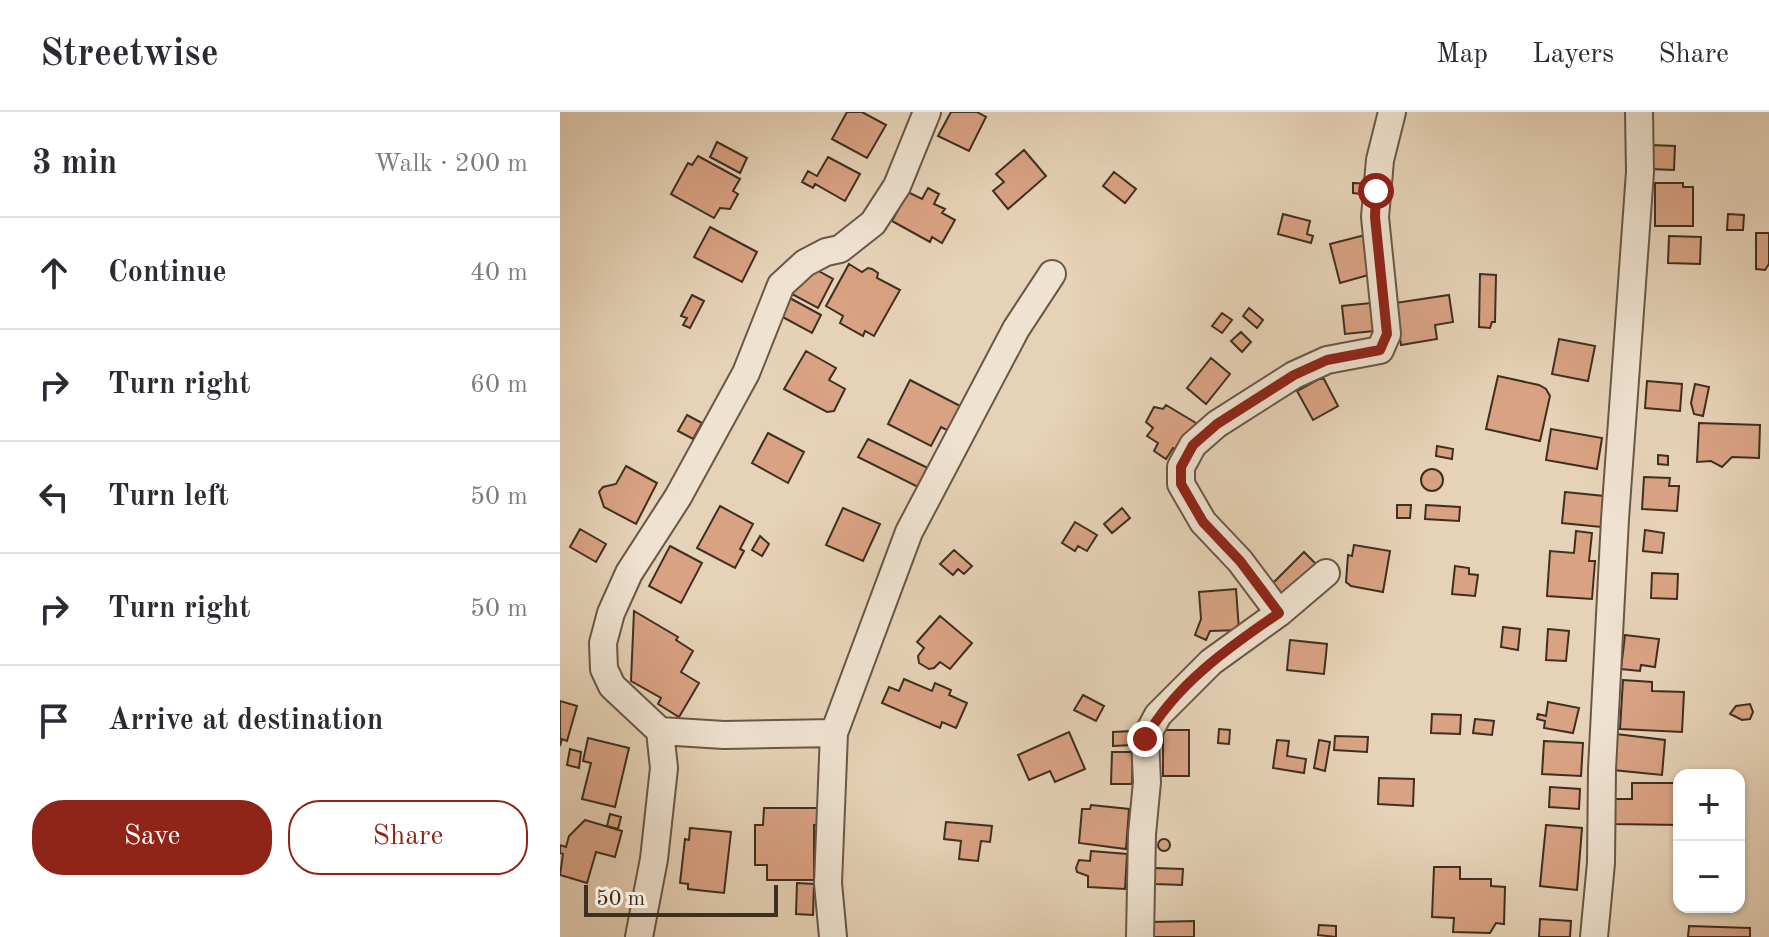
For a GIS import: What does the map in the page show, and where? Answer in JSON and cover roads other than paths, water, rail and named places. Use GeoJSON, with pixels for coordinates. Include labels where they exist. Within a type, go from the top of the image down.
{"type":"FeatureCollection","features":[{"type":"Feature","properties":{"kind":"street"},"geometry":{"type":"LineString","coordinates":[[834,733],[724,735],[660,731],[612,686],[604,669],[603,643],[611,613],[629,573],[678,497],[720,423],[746,373],[781,285],[805,263],[826,252],[840,249],[873,223],[897,186],[927,112]]}},
{"type":"Feature","properties":{"kind":"street"},"geometry":{"type":"LineString","coordinates":[[1279,613],[1240,561],[1203,522],[1181,484],[1181,467],[1193,445],[1217,424],[1294,375],[1327,360],[1380,350],[1387,334],[1375,217],[1380,160],[1392,112]]}},
{"type":"Feature","properties":{"kind":"street"},"geometry":{"type":"LineString","coordinates":[[1594,937],[1601,863],[1602,769],[1615,519],[1640,172],[1639,112]]}},
{"type":"Feature","properties":{"kind":"street"},"geometry":{"type":"LineString","coordinates":[[833,937],[828,883],[834,733],[909,532],[1009,342],[1052,274]]}},
{"type":"Feature","properties":{"kind":"street"},"geometry":{"type":"LineString","coordinates":[[1140,937],[1142,834],[1147,782],[1145,739],[1158,715],[1211,662],[1279,613],[1326,573]]}},
{"type":"Feature","properties":{"kind":"street"},"geometry":{"type":"LineString","coordinates":[[639,937],[654,859],[664,768],[660,731]]}}]}
